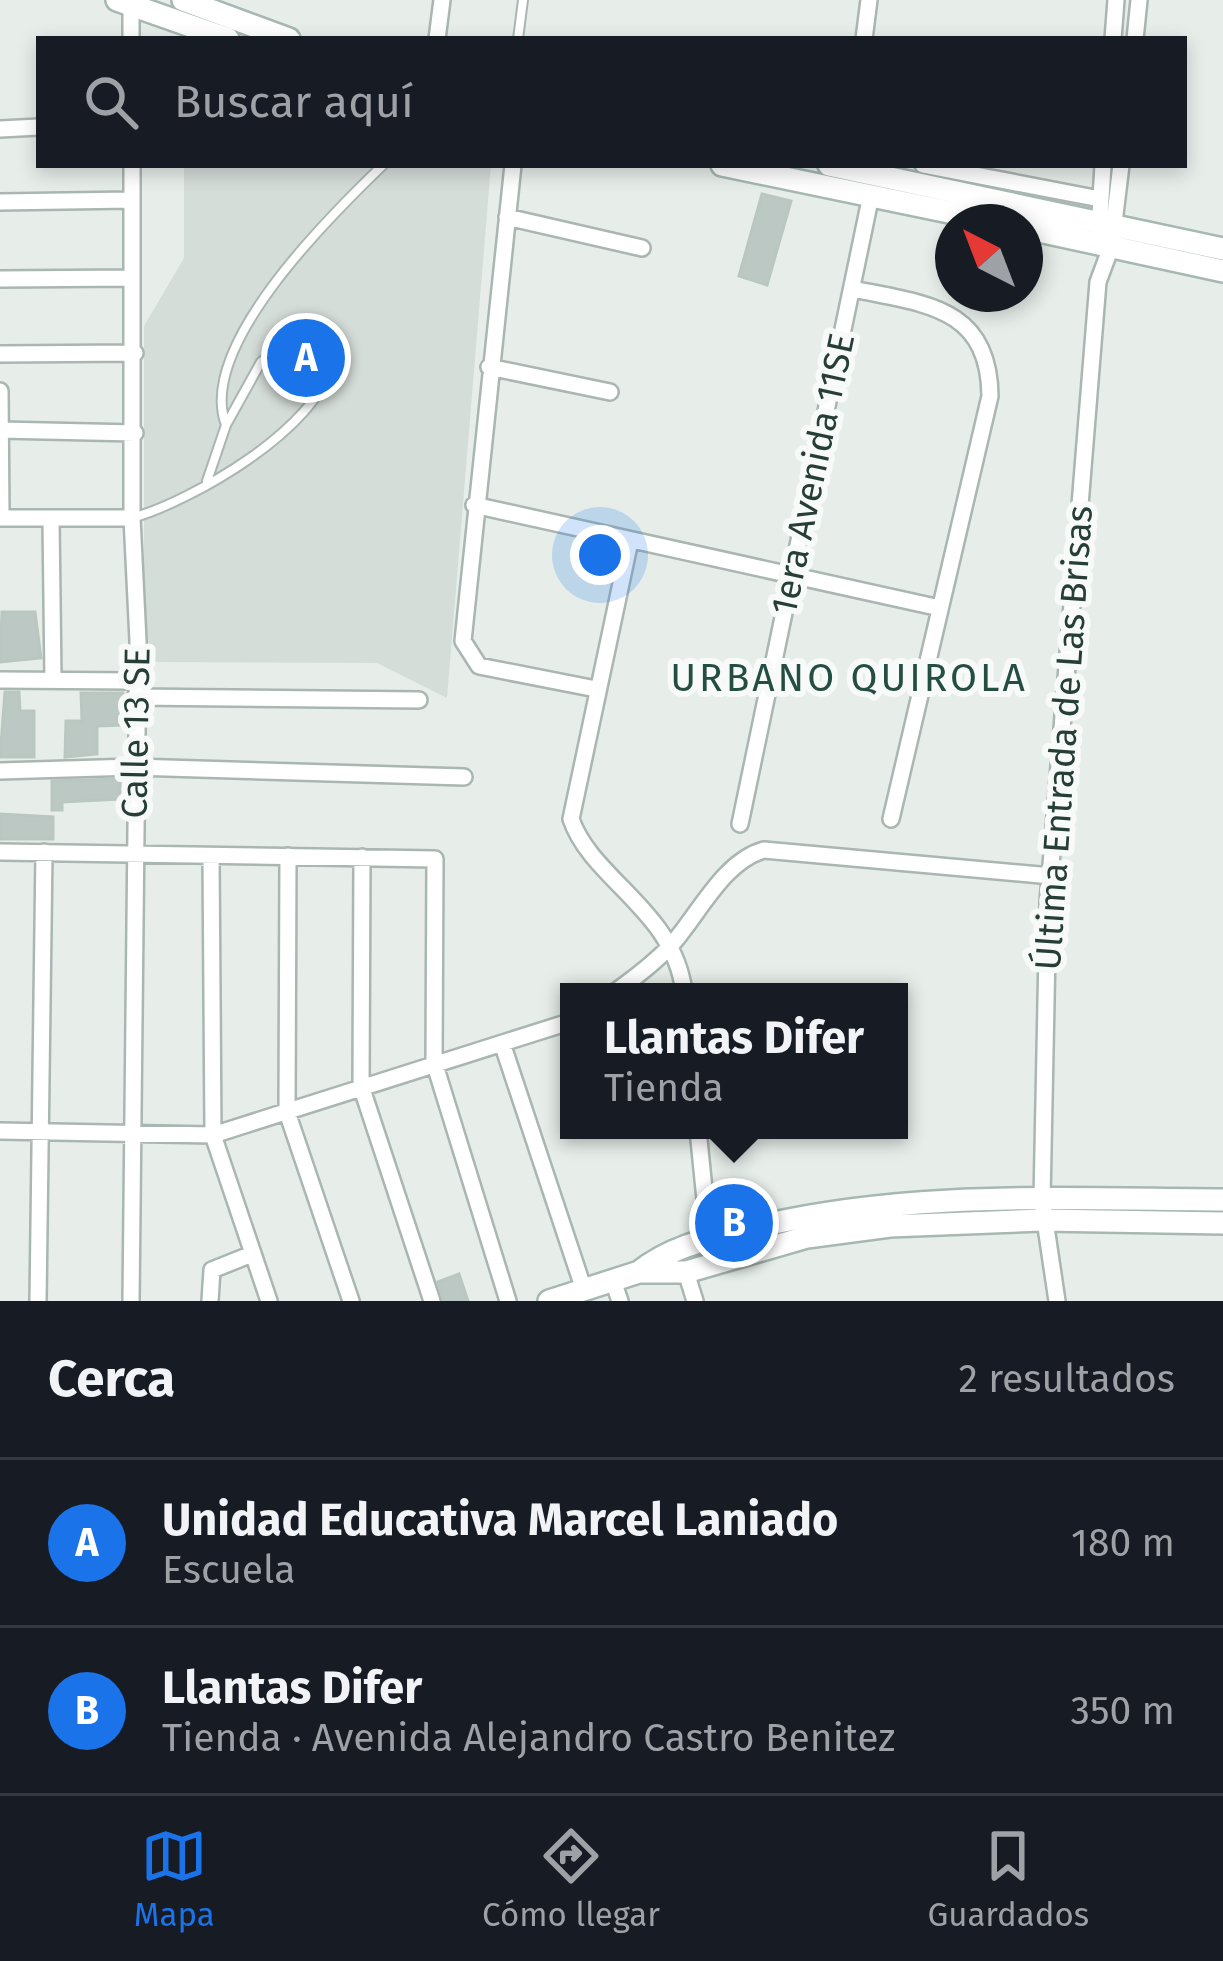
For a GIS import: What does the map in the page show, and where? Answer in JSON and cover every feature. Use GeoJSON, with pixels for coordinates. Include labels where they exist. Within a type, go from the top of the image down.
{"type":"FeatureCollection","features":[{"type":"Feature","properties":{"kind":"main road"},"geometry":{"type":"LineString","coordinates":[[183,0],[281,36]]}},
{"type":"Feature","properties":{"kind":"main road"},"geometry":{"type":"LineString","coordinates":[[124,2],[220,36]]}},
{"type":"Feature","properties":{"kind":"main road"},"geometry":{"type":"LineString","coordinates":[[737,168],[935,209]]}},
{"type":"Feature","properties":{"kind":"main road"},"geometry":{"type":"LineString","coordinates":[[858,168],[900,172],[1105,240],[1223,271]]}},
{"type":"Feature","properties":{"kind":"main road"},"geometry":{"type":"LineString","coordinates":[[1043,231],[1223,249]]}},
{"type":"Feature","properties":{"kind":"main road"},"geometry":{"type":"LineString","coordinates":[[640,1272],[686,1272],[807,1237],[890,1226],[1043,1210],[1223,1200]]}},
{"type":"Feature","properties":{"kind":"main road"},"geometry":{"type":"LineString","coordinates":[[549,1301],[584,1290],[616,1291],[661,1254],[709,1239],[800,1215],[892,1201],[1223,1223]]}},
{"type":"Feature","properties":{"kind":"street"},"geometry":{"type":"LineString","coordinates":[[437,36],[442,0]]}},
{"type":"Feature","properties":{"kind":"street"},"geometry":{"type":"LineString","coordinates":[[864,36],[869,0]]}},
{"type":"Feature","properties":{"kind":"street"},"geometry":{"type":"LineString","coordinates":[[1113,36],[1116,0]]}},
{"type":"Feature","properties":{"kind":"street"},"geometry":{"type":"LineString","coordinates":[[1135,36],[1139,0]]}},
{"type":"Feature","properties":{"kind":"street"},"geometry":{"type":"LineString","coordinates":[[124,2],[130,36]]}},
{"type":"Feature","properties":{"kind":"street"},"geometry":{"type":"LineString","coordinates":[[0,129],[36,127]]}},
{"type":"Feature","properties":{"kind":"street","name":"Calle 13 SE"},"geometry":{"type":"LineString","coordinates":[[131,1301],[132,168]]}},
{"type":"Feature","properties":{"kind":"street"},"geometry":{"type":"LineString","coordinates":[[512,168],[474,505],[464,641],[467,655],[479,666],[596,688]]}},
{"type":"Feature","properties":{"kind":"street"},"geometry":{"type":"LineString","coordinates":[[939,168],[1100,199]]}},
{"type":"Feature","properties":{"kind":"street","name":"Última Entrada de Las Brisas"},"geometry":{"type":"LineString","coordinates":[[1103,168],[1100,199],[1105,240]]}},
{"type":"Feature","properties":{"kind":"street","name":"Última Entrada de Las Brisas"},"geometry":{"type":"LineString","coordinates":[[1057,1301],[1043,1210],[1051,876],[1105,240],[1120,168]]}},
{"type":"Feature","properties":{"kind":"street","name":"1era Avenida 11SE"},"geometry":{"type":"LineString","coordinates":[[740,824],[872,195]]}},
{"type":"Feature","properties":{"kind":"street"},"geometry":{"type":"LineString","coordinates":[[0,202],[131,200]]}},
{"type":"Feature","properties":{"kind":"street"},"geometry":{"type":"LineString","coordinates":[[507,217],[641,248]]}},
{"type":"Feature","properties":{"kind":"street"},"geometry":{"type":"LineString","coordinates":[[0,279],[131,278]]}},
{"type":"Feature","properties":{"kind":"street"},"geometry":{"type":"LineString","coordinates":[[853,289],[938,308],[981,343],[990,370],[990,396],[891,819]]}},
{"type":"Feature","properties":{"kind":"street"},"geometry":{"type":"LineString","coordinates":[[0,354],[134,353]]}},
{"type":"Feature","properties":{"kind":"street"},"geometry":{"type":"LineString","coordinates":[[489,368],[610,392]]}},
{"type":"Feature","properties":{"kind":"street"},"geometry":{"type":"LineString","coordinates":[[0,391],[1,518],[132,518]]}},
{"type":"Feature","properties":{"kind":"street"},"geometry":{"type":"LineString","coordinates":[[1,430],[135,433]]}},
{"type":"Feature","properties":{"kind":"street"},"geometry":{"type":"LineString","coordinates":[[474,505],[940,608]]}},
{"type":"Feature","properties":{"kind":"street"},"geometry":{"type":"LineString","coordinates":[[51,520],[53,680]]}},
{"type":"Feature","properties":{"kind":"street"},"geometry":{"type":"LineString","coordinates":[[630,541],[571,819],[576,834],[631,892],[670,947],[681,983]]}},
{"type":"Feature","properties":{"kind":"street"},"geometry":{"type":"LineString","coordinates":[[0,680],[418,700]]}},
{"type":"Feature","properties":{"kind":"street"},"geometry":{"type":"LineString","coordinates":[[0,771],[134,767],[464,777]]}},
{"type":"Feature","properties":{"kind":"street"},"geometry":{"type":"LineString","coordinates":[[626,983],[670,947],[733,864],[764,850],[1051,876]]}},
{"type":"Feature","properties":{"kind":"street"},"geometry":{"type":"LineString","coordinates":[[0,852],[435,860],[434,1062],[508,1301]]}},
{"type":"Feature","properties":{"kind":"street"},"geometry":{"type":"LineString","coordinates":[[38,1301],[44,852]]}},
{"type":"Feature","properties":{"kind":"street"},"geometry":{"type":"LineString","coordinates":[[288,856],[286,1112],[351,1301]]}},
{"type":"Feature","properties":{"kind":"street"},"geometry":{"type":"LineString","coordinates":[[211,857],[213,1135],[269,1301]]}},
{"type":"Feature","properties":{"kind":"street"},"geometry":{"type":"LineString","coordinates":[[362,857],[361,1086],[432,1301]]}},
{"type":"Feature","properties":{"kind":"street"},"geometry":{"type":"LineString","coordinates":[[0,1131],[213,1135],[560,1025]]}},
{"type":"Feature","properties":{"kind":"street"},"geometry":{"type":"LineString","coordinates":[[503,1046],[584,1290]]}},
{"type":"Feature","properties":{"kind":"street"},"geometry":{"type":"LineString","coordinates":[[699,1139],[709,1239]]}},
{"type":"Feature","properties":{"kind":"street"},"geometry":{"type":"LineString","coordinates":[[210,1301],[212,1270],[253,1254]]}},
{"type":"Feature","properties":{"kind":"street"},"geometry":{"type":"LineString","coordinates":[[686,1272],[695,1301]]}},
{"type":"Feature","properties":{"kind":"lane"},"geometry":{"type":"LineString","coordinates":[[518,36],[523,0]]}},
{"type":"Feature","properties":{"kind":"lane"},"geometry":{"type":"LineString","coordinates":[[226,424],[218,404],[227,370],[261,304],[324,222],[380,168]]}},
{"type":"Feature","properties":{"kind":"lane"},"geometry":{"type":"LineString","coordinates":[[132,518],[171,507],[303,416],[327,387],[331,363],[306,339],[290,338],[261,362],[226,424],[206,482]]}},
{"type":"Feature","properties":{"kind":"shaded area"},"geometry":{"type":"Polygon","coordinates":[[[184,168],[491,168],[447,698],[377,663],[144,662],[144,326],[184,258],[184,168]]]}},
{"type":"Feature","properties":{"kind":"building"},"geometry":{"type":"Polygon","coordinates":[[[762,194],[791,201],[767,285],[739,276],[762,194]]]}},
{"type":"Feature","properties":{"kind":"building"},"geometry":{"type":"Polygon","coordinates":[[[2,612],[35,612],[41,658],[0,662],[2,612]]]}},
{"type":"Feature","properties":{"kind":"building"},"geometry":{"type":"Polygon","coordinates":[[[5,692],[19,692],[20,711],[34,711],[34,757],[0,757],[5,692]]]}},
{"type":"Feature","properties":{"kind":"building"},"geometry":{"type":"Polygon","coordinates":[[[81,693],[123,693],[122,725],[97,726],[97,754],[65,757],[66,721],[82,721],[81,693]]]}},
{"type":"Feature","properties":{"kind":"building"},"geometry":{"type":"Polygon","coordinates":[[[120,779],[120,799],[62,802],[62,810],[52,810],[52,781],[120,779]]]}},
{"type":"Feature","properties":{"kind":"building"},"geometry":{"type":"Polygon","coordinates":[[[0,814],[53,817],[53,839],[0,839],[0,814]]]}},
{"type":"Feature","properties":{"kind":"building"},"geometry":{"type":"Polygon","coordinates":[[[459,1274],[468,1301],[444,1301],[438,1282],[459,1274]]]}},
{"type":"Feature","properties":{"kind":"place","name":"Unidad Educativa Marcel Laniado"},"geometry":{"type":"Point","coordinates":[306,358]}},
{"type":"Feature","properties":{"kind":"place","name":"Llantas Difer"},"geometry":{"type":"Point","coordinates":[734,1223]}},
{"type":"Feature","properties":{"kind":"district","name":"URBANO QUIROLA"},"geometry":{"type":"Point","coordinates":[849,678]}}]}
